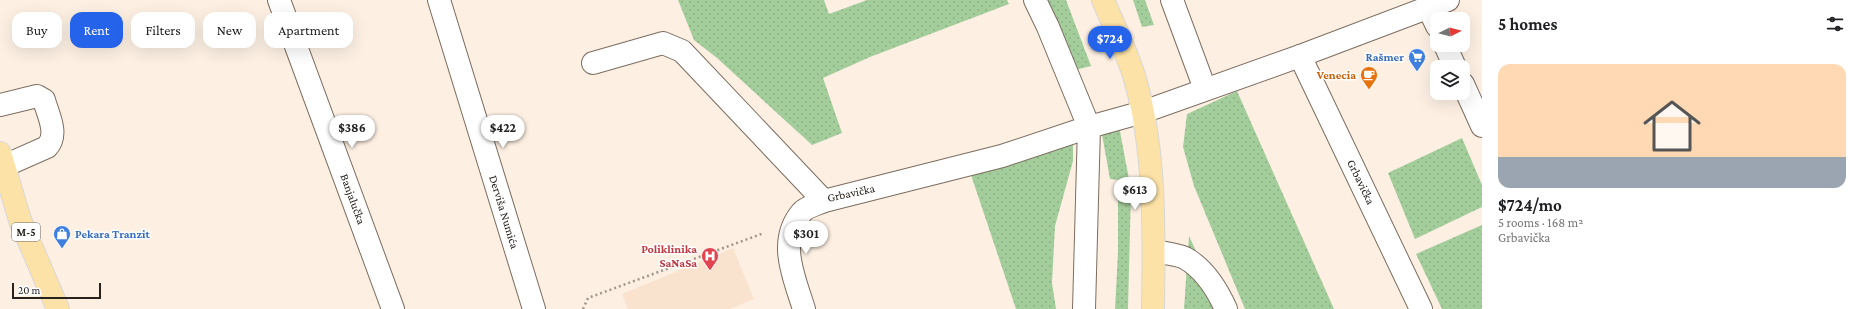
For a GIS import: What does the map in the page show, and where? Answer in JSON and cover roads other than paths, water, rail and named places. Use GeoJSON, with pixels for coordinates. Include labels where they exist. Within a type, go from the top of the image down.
{"type":"FeatureCollection","features":[{"type":"Feature","properties":{"kind":"main road"},"geometry":{"type":"LineString","coordinates":[[1103,0],[1128,59],[1143,112],[1149,164],[1154,251],[1153,309]]}},
{"type":"Feature","properties":{"kind":"main road","name":"M-5"},"geometry":{"type":"LineString","coordinates":[[2,159],[20,220],[58,309]]}},
{"type":"Feature","properties":{"kind":"street","name":"Banjalučka"},"geometry":{"type":"LineString","coordinates":[[279,0],[393,309]]}},
{"type":"Feature","properties":{"kind":"street","name":"Derviša Numića"},"geometry":{"type":"LineString","coordinates":[[439,0],[534,309]]}},
{"type":"Feature","properties":{"kind":"street"},"geometry":{"type":"LineString","coordinates":[[1035,0],[1048,26],[1089,127],[1084,309]]}},
{"type":"Feature","properties":{"kind":"street"},"geometry":{"type":"LineString","coordinates":[[1172,0],[1205,89]]}},
{"type":"Feature","properties":{"kind":"street","name":"Grbavička"},"geometry":{"type":"LineString","coordinates":[[593,63],[663,43],[682,51],[824,201],[1002,156],[1089,127],[1143,112],[1300,56],[1438,3]]}},
{"type":"Feature","properties":{"kind":"street","name":"Grbavička"},"geometry":{"type":"LineString","coordinates":[[1300,56],[1421,309]]}},
{"type":"Feature","properties":{"kind":"street"},"geometry":{"type":"LineString","coordinates":[[0,105],[37,96],[42,97],[54,134],[52,142],[47,147],[2,159]]}},
{"type":"Feature","properties":{"kind":"street"},"geometry":{"type":"LineString","coordinates":[[1470,99],[1482,126]]}},
{"type":"Feature","properties":{"kind":"street"},"geometry":{"type":"LineString","coordinates":[[804,309],[789,261],[789,234],[802,211],[824,201]]}},
{"type":"Feature","properties":{"kind":"street"},"geometry":{"type":"LineString","coordinates":[[1154,251],[1184,258],[1202,271],[1212,283],[1226,309]]}},
{"type":"Feature","properties":{"kind":"place","name":"Rašmer"},"geometry":{"type":"Point","coordinates":[1417,72]}},
{"type":"Feature","properties":{"kind":"place","name":"Venecia"},"geometry":{"type":"Point","coordinates":[1369,90]}},
{"type":"Feature","properties":{"kind":"place","name":"Pekara Tranzit"},"geometry":{"type":"Point","coordinates":[62,249]}},
{"type":"Feature","properties":{"kind":"place","name":"Poliklinika SaNaSa"},"geometry":{"type":"Point","coordinates":[710,271]}}]}
